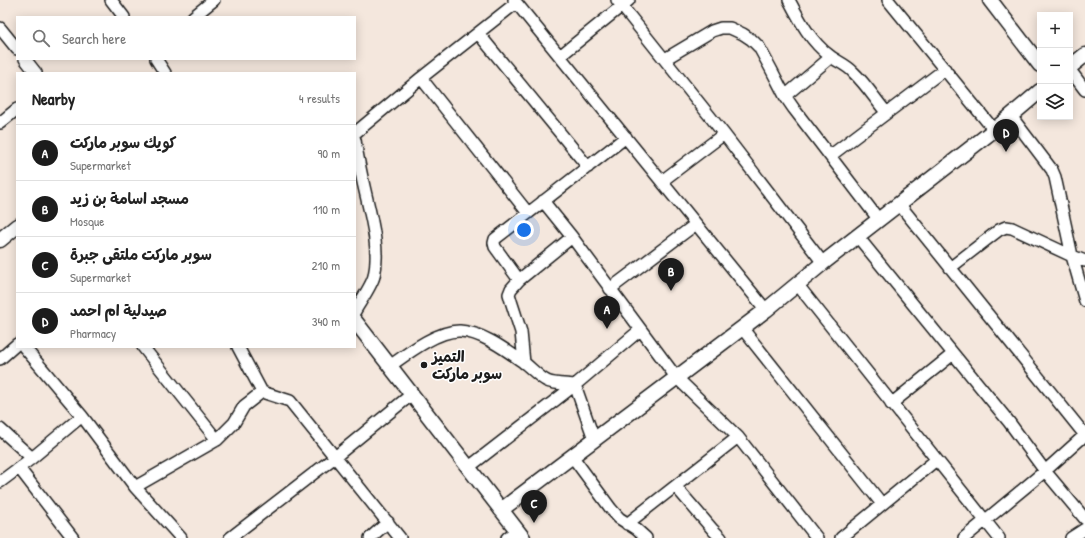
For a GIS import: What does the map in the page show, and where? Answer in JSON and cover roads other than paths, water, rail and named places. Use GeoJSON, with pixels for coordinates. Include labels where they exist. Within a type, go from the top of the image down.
{"type":"FeatureCollection","features":[{"type":"Feature","properties":{"kind":"street"},"geometry":{"type":"LineString","coordinates":[[111,0],[123,16]]}},
{"type":"Feature","properties":{"kind":"street"},"geometry":{"type":"LineString","coordinates":[[194,16],[214,0]]}},
{"type":"Feature","properties":{"kind":"street"},"geometry":{"type":"LineString","coordinates":[[789,0],[809,35],[819,47],[854,72],[886,112]]}},
{"type":"Feature","properties":{"kind":"street"},"geometry":{"type":"LineString","coordinates":[[888,0],[994,130]]}},
{"type":"Feature","properties":{"kind":"street"},"geometry":{"type":"LineString","coordinates":[[990,0],[1037,61]]}},
{"type":"Feature","properties":{"kind":"street"},"geometry":{"type":"LineString","coordinates":[[356,132],[515,1],[766,310]]}},
{"type":"Feature","properties":{"kind":"street"},"geometry":{"type":"LineString","coordinates":[[560,56],[623,2],[665,59],[823,263]]}},
{"type":"Feature","properties":{"kind":"street"},"geometry":{"type":"LineString","coordinates":[[0,28],[16,48]]}},
{"type":"Feature","properties":{"kind":"street"},"geometry":{"type":"LineString","coordinates":[[665,59],[712,31],[721,28],[730,28],[752,40],[759,47],[785,96],[879,220]]}},
{"type":"Feature","properties":{"kind":"street"},"geometry":{"type":"LineString","coordinates":[[478,33],[588,166]]}},
{"type":"Feature","properties":{"kind":"street"},"geometry":{"type":"LineString","coordinates":[[1073,65],[1085,56]]}},
{"type":"Feature","properties":{"kind":"street"},"geometry":{"type":"LineString","coordinates":[[785,96],[831,57]]}},
{"type":"Feature","properties":{"kind":"street"},"geometry":{"type":"LineString","coordinates":[[26,60],[35,72]]}},
{"type":"Feature","properties":{"kind":"street"},"geometry":{"type":"LineString","coordinates":[[157,60],[164,72]]}},
{"type":"Feature","properties":{"kind":"street"},"geometry":{"type":"LineString","coordinates":[[830,156],[944,69]]}},
{"type":"Feature","properties":{"kind":"street"},"geometry":{"type":"LineString","coordinates":[[1073,74],[1085,90]]}},
{"type":"Feature","properties":{"kind":"street"},"geometry":{"type":"LineString","coordinates":[[421,78],[528,213]]}},
{"type":"Feature","properties":{"kind":"street"},"geometry":{"type":"LineString","coordinates":[[501,510],[766,310],[823,263],[994,130],[1037,94]]}},
{"type":"Feature","properties":{"kind":"street"},"geometry":{"type":"LineString","coordinates":[[0,124],[16,111]]}},
{"type":"Feature","properties":{"kind":"street"},"geometry":{"type":"LineString","coordinates":[[1011,116],[1056,177],[1072,256],[1085,301]]}},
{"type":"Feature","properties":{"kind":"street"},"geometry":{"type":"LineString","coordinates":[[662,181],[724,134]]}},
{"type":"Feature","properties":{"kind":"street"},"geometry":{"type":"LineString","coordinates":[[519,280],[495,247],[495,239],[626,137]]}},
{"type":"Feature","properties":{"kind":"street"},"geometry":{"type":"LineString","coordinates":[[356,145],[371,214],[376,251],[376,264],[374,278],[356,309]]}},
{"type":"Feature","properties":{"kind":"street"},"geometry":{"type":"LineString","coordinates":[[543,201],[572,237],[676,377],[738,437],[817,538]]}},
{"type":"Feature","properties":{"kind":"street"},"geometry":{"type":"LineString","coordinates":[[899,204],[1085,435],[1046,471],[964,538]]}},
{"type":"Feature","properties":{"kind":"street"},"geometry":{"type":"LineString","coordinates":[[610,289],[696,224]]}},
{"type":"Feature","properties":{"kind":"street"},"geometry":{"type":"LineString","coordinates":[[0,240],[16,227]]}},
{"type":"Feature","properties":{"kind":"street"},"geometry":{"type":"LineString","coordinates":[[950,268],[999,230],[1006,227],[1012,228],[1085,261]]}},
{"type":"Feature","properties":{"kind":"street"},"geometry":{"type":"LineString","coordinates":[[524,363],[521,332],[509,294],[511,289],[519,280],[572,237]]}},
{"type":"Feature","properties":{"kind":"street"},"geometry":{"type":"LineString","coordinates":[[858,237],[1009,422],[1085,519]]}},
{"type":"Feature","properties":{"kind":"street"},"geometry":{"type":"LineString","coordinates":[[797,284],[998,538]]}},
{"type":"Feature","properties":{"kind":"street"},"geometry":{"type":"LineString","coordinates":[[356,322],[469,467],[501,510],[516,535]]}},
{"type":"Feature","properties":{"kind":"street"},"geometry":{"type":"LineString","coordinates":[[742,328],[882,504]]}},
{"type":"Feature","properties":{"kind":"street"},"geometry":{"type":"LineString","coordinates":[[469,467],[575,385],[640,330]]}},
{"type":"Feature","properties":{"kind":"street"},"geometry":{"type":"LineString","coordinates":[[390,366],[419,346],[434,338],[447,333],[460,331],[474,333],[494,343],[524,363],[548,382],[575,385]]}},
{"type":"Feature","properties":{"kind":"street"},"geometry":{"type":"LineString","coordinates":[[0,359],[16,345]]}},
{"type":"Feature","properties":{"kind":"street"},"geometry":{"type":"LineString","coordinates":[[25,348],[82,416],[135,487],[181,538]]}},
{"type":"Feature","properties":{"kind":"street"},"geometry":{"type":"LineString","coordinates":[[144,348],[217,440]]}},
{"type":"Feature","properties":{"kind":"street"},"geometry":{"type":"LineString","coordinates":[[239,348],[262,392],[290,402],[400,538]]}},
{"type":"Feature","properties":{"kind":"street"},"geometry":{"type":"LineString","coordinates":[[891,404],[953,354]]}},
{"type":"Feature","properties":{"kind":"street"},"geometry":{"type":"LineString","coordinates":[[575,385],[594,439]]}},
{"type":"Feature","properties":{"kind":"street"},"geometry":{"type":"LineString","coordinates":[[135,487],[217,440],[234,424],[244,406],[262,392]]}},
{"type":"Feature","properties":{"kind":"street"},"geometry":{"type":"LineString","coordinates":[[230,538],[335,457],[412,394]]}},
{"type":"Feature","properties":{"kind":"street"},"geometry":{"type":"LineString","coordinates":[[0,482],[32,458],[82,416]]}},
{"type":"Feature","properties":{"kind":"street"},"geometry":{"type":"LineString","coordinates":[[0,429],[32,458]]}},
{"type":"Feature","properties":{"kind":"street"},"geometry":{"type":"LineString","coordinates":[[627,524],[738,437]]}},
{"type":"Feature","properties":{"kind":"street"},"geometry":{"type":"LineString","coordinates":[[572,456],[619,518],[636,529],[646,538]]}},
{"type":"Feature","properties":{"kind":"street"},"geometry":{"type":"LineString","coordinates":[[841,538],[936,460]]}},
{"type":"Feature","properties":{"kind":"street"},"geometry":{"type":"LineString","coordinates":[[19,468],[73,538]]}},
{"type":"Feature","properties":{"kind":"street"},"geometry":{"type":"LineString","coordinates":[[676,486],[721,538]]}},
{"type":"Feature","properties":{"kind":"street"},"geometry":{"type":"LineString","coordinates":[[370,538],[388,522]]}},
{"type":"Feature","properties":{"kind":"street"},"geometry":{"type":"LineString","coordinates":[[1071,538],[1085,529]]}},
{"type":"Feature","properties":{"kind":"place","name":"صيدلية ام احمد"},"geometry":{"type":"Point","coordinates":[1006,152]}},
{"type":"Feature","properties":{"kind":"place","name":"مسجد اسامة بن زيد"},"geometry":{"type":"Point","coordinates":[671,291]}},
{"type":"Feature","properties":{"kind":"place","name":"كويك سوبر ماركت"},"geometry":{"type":"Point","coordinates":[607,329]}},
{"type":"Feature","properties":{"kind":"place","name":"التميز سوبر ماركت"},"geometry":{"type":"Point","coordinates":[424,365]}},
{"type":"Feature","properties":{"kind":"place","name":"سوبر ماركت ملتقى جبرة"},"geometry":{"type":"Point","coordinates":[534,523]}}]}
